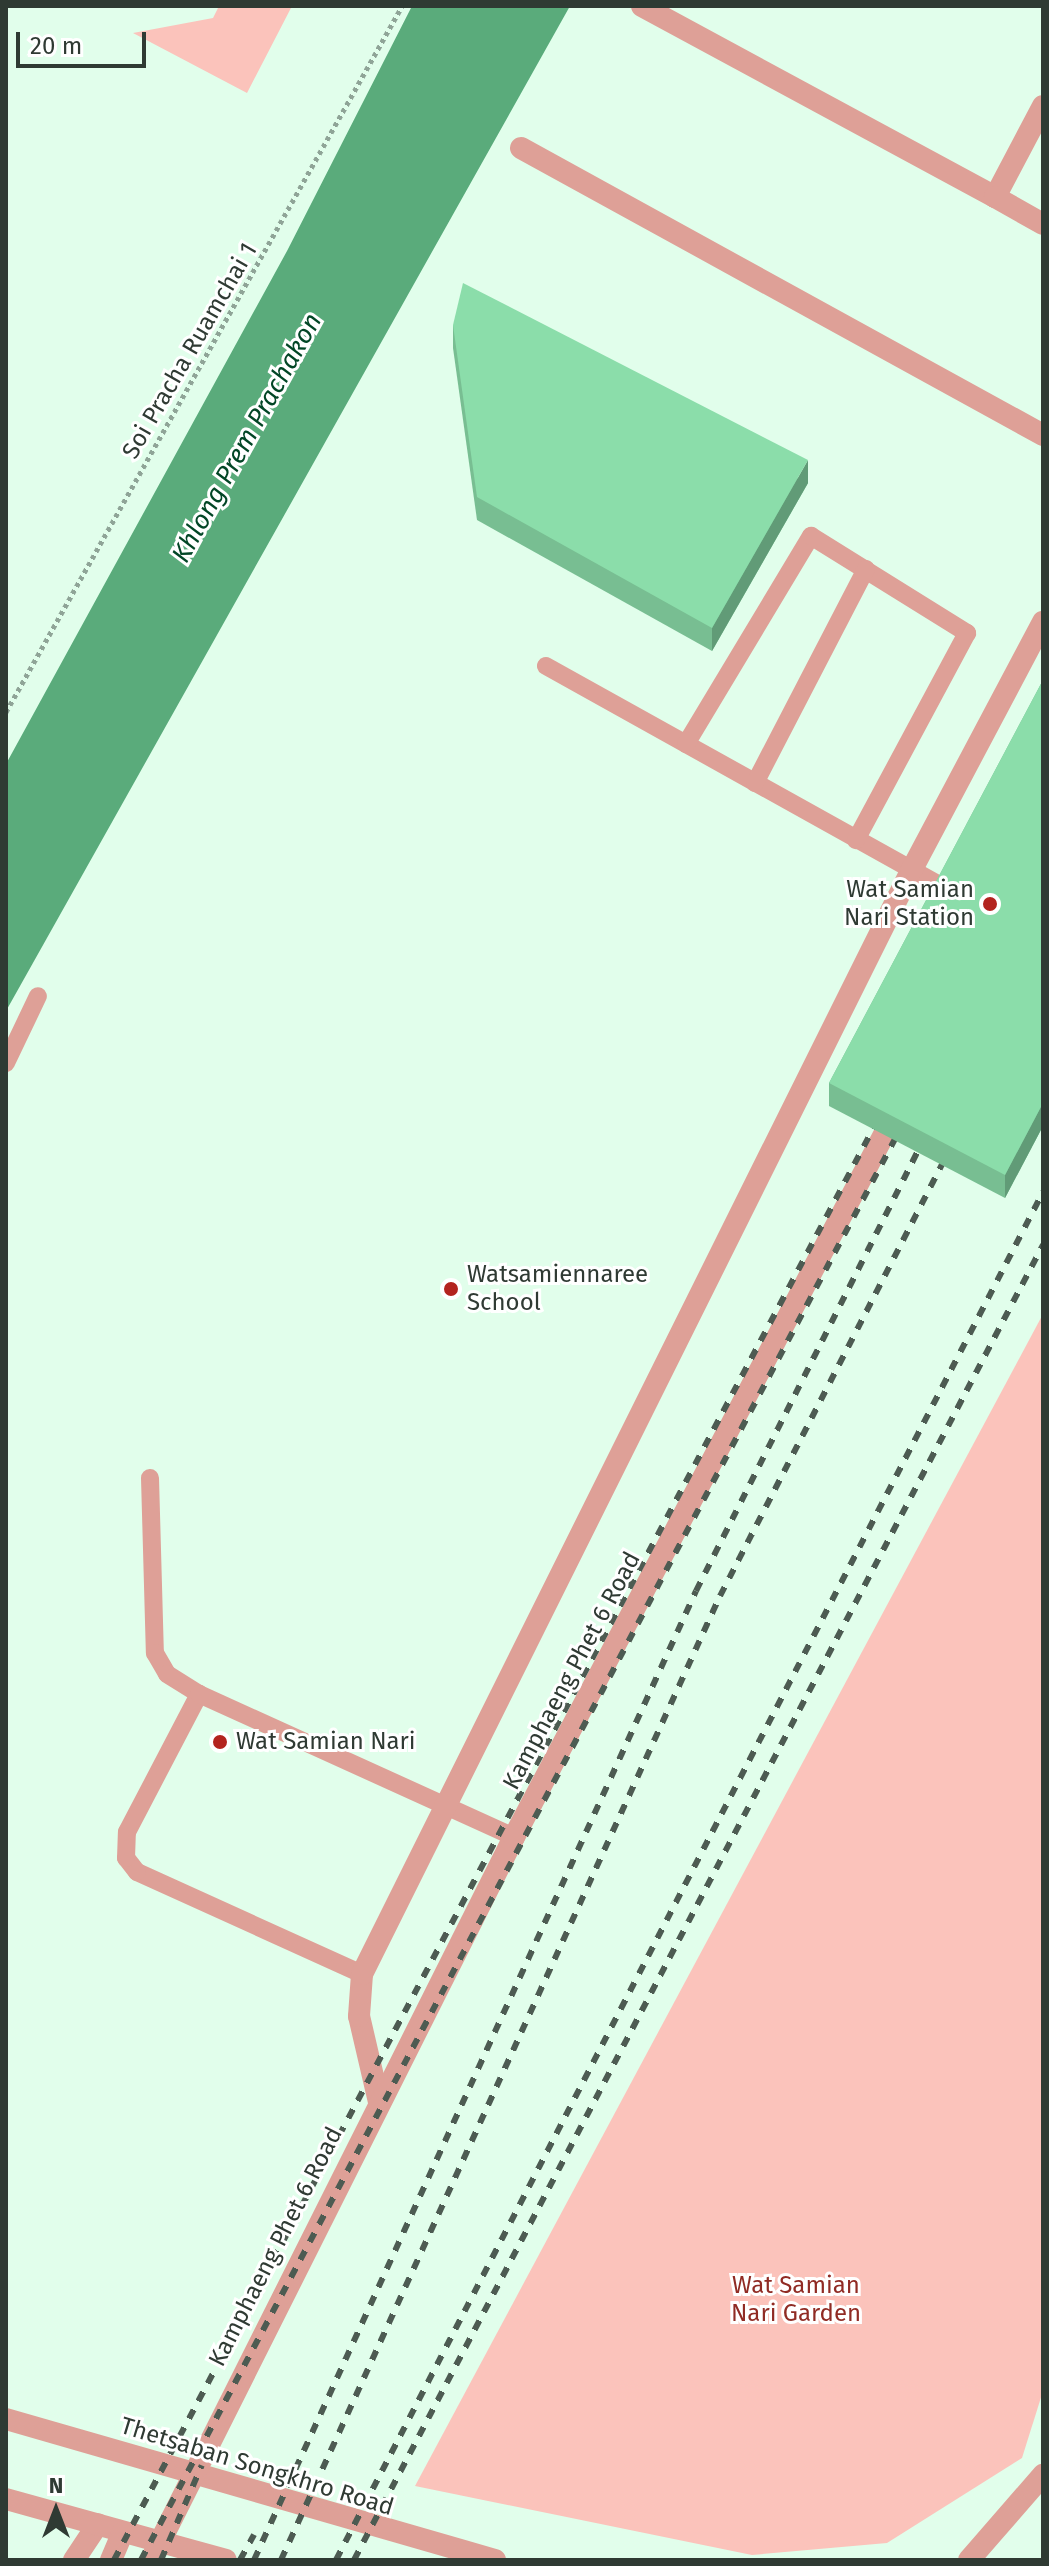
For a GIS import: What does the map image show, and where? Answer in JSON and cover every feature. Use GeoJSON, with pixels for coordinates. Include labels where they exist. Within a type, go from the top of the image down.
{"type":"FeatureCollection","features":[{"type":"Feature","properties":{"kind":"street"},"geometry":{"type":"LineString","coordinates":[[642,6],[1043,224]]}},
{"type":"Feature","properties":{"kind":"street"},"geometry":{"type":"LineString","coordinates":[[995,197],[1043,106]]}},
{"type":"Feature","properties":{"kind":"street"},"geometry":{"type":"LineString","coordinates":[[521,148],[1043,435]]}},
{"type":"Feature","properties":{"kind":"street"},"geometry":{"type":"LineString","coordinates":[[379,2102],[359,2016],[362,1974],[444,1802],[911,871],[1043,622]]}},
{"type":"Feature","properties":{"kind":"street","name":"Kamphaeng Phet 6 Road"},"geometry":{"type":"LineString","coordinates":[[151,2560],[190,2474],[514,1837],[909,1087]]}},
{"type":"Feature","properties":{"kind":"street","name":"Thetsaban Songkhro Road"},"geometry":{"type":"LineString","coordinates":[[6,2419],[495,2560]]}},
{"type":"Feature","properties":{"kind":"street"},"geometry":{"type":"LineString","coordinates":[[969,2560],[1043,2475]]}},
{"type":"Feature","properties":{"kind":"street"},"geometry":{"type":"LineString","coordinates":[[6,2499],[123,2532],[160,2538],[226,2560]]}},
{"type":"Feature","properties":{"kind":"street"},"geometry":{"type":"LineString","coordinates":[[74,2560],[98,2524]]}},
{"type":"Feature","properties":{"kind":"street"},"geometry":{"type":"LineString","coordinates":[[111,2560],[123,2532]]}},
{"type":"Feature","properties":{"kind":"lane"},"geometry":{"type":"LineString","coordinates":[[686,744],[811,536],[967,633],[856,840]]}},
{"type":"Feature","properties":{"kind":"lane"},"geometry":{"type":"LineString","coordinates":[[755,783],[866,569]]}},
{"type":"Feature","properties":{"kind":"lane"},"geometry":{"type":"LineString","coordinates":[[546,666],[973,904]]}},
{"type":"Feature","properties":{"kind":"lane"},"geometry":{"type":"LineString","coordinates":[[6,1063],[38,996]]}},
{"type":"Feature","properties":{"kind":"lane"},"geometry":{"type":"LineString","coordinates":[[150,1478],[155,1653],[167,1674],[199,1694],[444,1802],[514,1837]]}},
{"type":"Feature","properties":{"kind":"lane"},"geometry":{"type":"LineString","coordinates":[[199,1694],[127,1832],[126,1858],[137,1872],[362,1974]]}},
{"type":"Feature","properties":{"kind":"path","name":"Soi Pracha Ruamchai 1"},"geometry":{"type":"LineString","coordinates":[[6,712],[402,6]]}},
{"type":"Feature","properties":{"kind":"green space"},"geometry":{"type":"Polygon","coordinates":[[[219,6],[292,6],[247,93],[133,33],[213,18],[219,6]]]}},
{"type":"Feature","properties":{"kind":"green space","name":"Wat Samian Nari Garden"},"geometry":{"type":"Polygon","coordinates":[[[1043,1314],[1043,2391],[1022,2458],[887,2543],[752,2555],[415,2486],[1043,1314]]]}},
{"type":"Feature","properties":{"kind":"water","name":"Khlong Prem Prachakon"},"geometry":{"type":"Polygon","coordinates":[[[412,6],[570,6],[6,1011],[6,764],[287,251],[412,6]]]}},
{"type":"Feature","properties":{"kind":"building"},"geometry":{"type":"Polygon","coordinates":[[[463,283],[808,460],[712,628],[477,497],[453,325],[463,283]]]}},
{"type":"Feature","properties":{"kind":"building","name":"Wat Samian Nari Station"},"geometry":{"type":"Polygon","coordinates":[[[1043,680],[1043,1103],[1005,1175],[829,1083],[1043,680]]]}},
{"type":"Feature","properties":{"kind":"railway"},"geometry":{"type":"LineString","coordinates":[[114,2560],[884,1108]]}},
{"type":"Feature","properties":{"kind":"railway"},"geometry":{"type":"LineString","coordinates":[[141,2560],[905,1120]]}},
{"type":"Feature","properties":{"kind":"railway"},"geometry":{"type":"LineString","coordinates":[[254,2560],[696,1591],[927,1133]]}},
{"type":"Feature","properties":{"kind":"railway"},"geometry":{"type":"LineString","coordinates":[[281,2560],[720,1596],[952,1145]]}},
{"type":"Feature","properties":{"kind":"railway"},"geometry":{"type":"LineString","coordinates":[[336,2560],[1043,1192]]}},
{"type":"Feature","properties":{"kind":"railway"},"geometry":{"type":"LineString","coordinates":[[354,2560],[1043,1245]]}},
{"type":"Feature","properties":{"kind":"railway"},"geometry":{"type":"LineString","coordinates":[[161,2560],[202,2465]]}},
{"type":"Feature","properties":{"kind":"railway"},"geometry":{"type":"LineString","coordinates":[[240,2560],[254,2535]]}},
{"type":"Feature","properties":{"kind":"place","name":"Wat Samian Nari Station"},"geometry":{"type":"Point","coordinates":[990,904]}},
{"type":"Feature","properties":{"kind":"place","name":"Watsamiennaree School"},"geometry":{"type":"Point","coordinates":[451,1289]}},
{"type":"Feature","properties":{"kind":"place","name":"Wat Samian Nari"},"geometry":{"type":"Point","coordinates":[220,1742]}}]}
